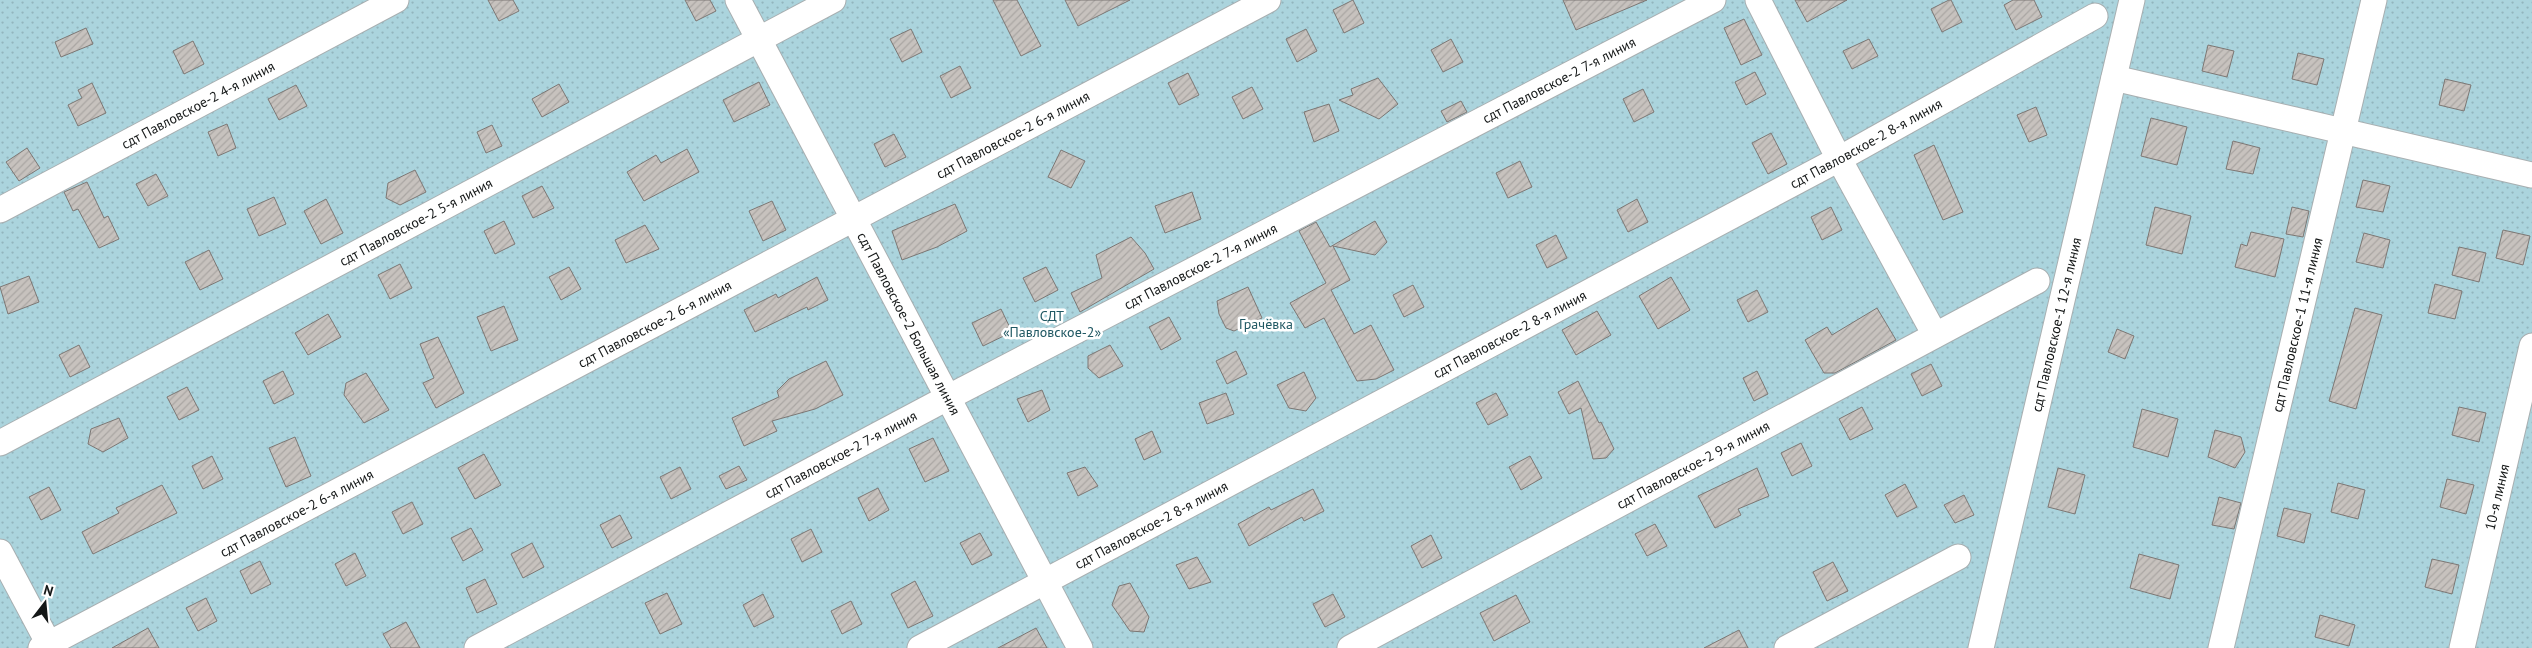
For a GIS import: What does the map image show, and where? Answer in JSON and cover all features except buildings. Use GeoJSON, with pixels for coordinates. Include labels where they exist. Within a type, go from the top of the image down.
{"type":"FeatureCollection","features":[{"type":"Feature","properties":{"kind":"street","name":"сдт Павловское-2 4-я линия"},"geometry":{"type":"LineString","coordinates":[[0,210],[396,0]]}},
{"type":"Feature","properties":{"kind":"street","name":"сдт Павловское-2 Большая линия"},"geometry":{"type":"LineString","coordinates":[[738,0],[1080,648]]}},
{"type":"Feature","properties":{"kind":"street","name":"сдт Павловское-2 5-я линия"},"geometry":{"type":"LineString","coordinates":[[0,443],[833,0]]}},
{"type":"Feature","properties":{"kind":"street","name":"сдт Павловское-2 6-я линия"},"geometry":{"type":"LineString","coordinates":[[47,647],[853,218],[1268,0]]}},
{"type":"Feature","properties":{"kind":"street","name":"сдт Павловское-2 7-я линия"},"geometry":{"type":"LineString","coordinates":[[477,648],[947,398],[1713,0]]}},
{"type":"Feature","properties":{"kind":"street"},"geometry":{"type":"LineString","coordinates":[[1758,0],[1839,159],[1935,335]]}},
{"type":"Feature","properties":{"kind":"street","name":"сдт Павловское-1 12-я линия"},"geometry":{"type":"LineString","coordinates":[[1981,648],[2132,0]]}},
{"type":"Feature","properties":{"kind":"street","name":"сдт Павловское-1 11-я линия"},"geometry":{"type":"LineString","coordinates":[[2222,648],[2374,0]]}},
{"type":"Feature","properties":{"kind":"street","name":"сдт Павловское-2 8-я линия"},"geometry":{"type":"LineString","coordinates":[[920,648],[1839,159],[2095,16]]}},
{"type":"Feature","properties":{"kind":"street"},"geometry":{"type":"LineString","coordinates":[[2114,78],[2344,133],[2532,175]]}},
{"type":"Feature","properties":{"kind":"street","name":"сдт Павловское-2 9-я линия"},"geometry":{"type":"LineString","coordinates":[[1350,648],[2037,281]]}},
{"type":"Feature","properties":{"kind":"street","name":"10-я линия"},"geometry":{"type":"LineString","coordinates":[[2462,648],[2532,346]]}},
{"type":"Feature","properties":{"kind":"street"},"geometry":{"type":"LineString","coordinates":[[0,552],[47,647]]}},
{"type":"Feature","properties":{"kind":"street"},"geometry":{"type":"LineString","coordinates":[[1787,648],[1958,557]]}},
{"type":"Feature","properties":{"kind":"green space","name":"Грачёвка"},"geometry":{"type":"Polygon","coordinates":[[[0,0],[2532,0],[2532,648],[0,648],[0,0]]]}},
{"type":"Feature","properties":{"kind":"park label","name":"СДТ «Павловское-2»"},"geometry":{"type":"Point","coordinates":[1052,324]}}]}
